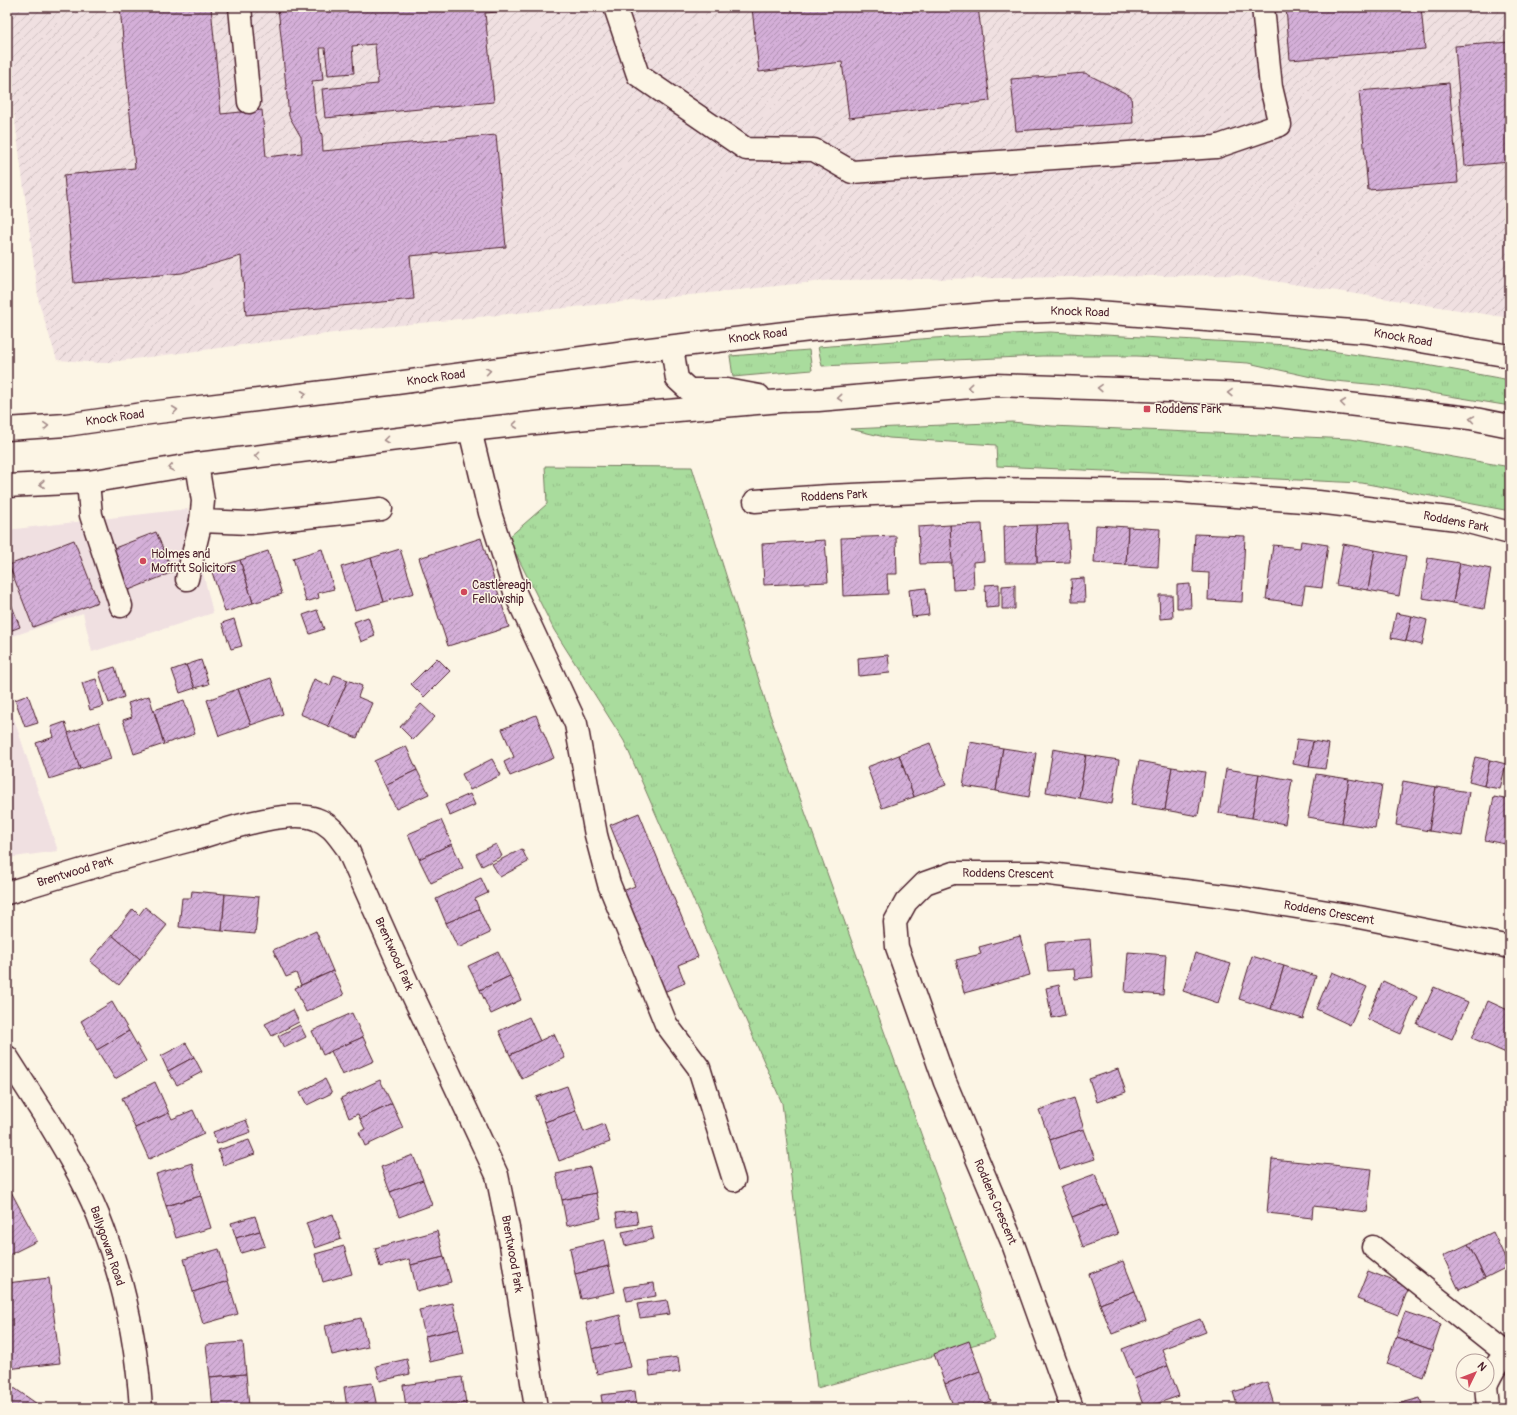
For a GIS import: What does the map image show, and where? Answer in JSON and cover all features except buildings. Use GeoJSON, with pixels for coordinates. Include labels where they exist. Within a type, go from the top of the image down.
{"type":"FeatureCollection","features":[{"type":"Feature","properties":{"kind":"main road"},"geometry":{"type":"LineString","coordinates":[[240,7],[249,102]]}},
{"type":"Feature","properties":{"kind":"main road"},"geometry":{"type":"LineString","coordinates":[[615,7],[638,76],[746,149],[814,150],[852,172],[1216,147],[1280,125],[1271,87],[1263,7]]}},
{"type":"Feature","properties":{"kind":"main road","name":"Knock Road"},"geometry":{"type":"LineString","coordinates":[[7,429],[66,425],[672,346],[810,330],[997,313],[1070,310],[1367,332],[1510,356]]}},
{"type":"Feature","properties":{"kind":"main road"},"geometry":{"type":"LineString","coordinates":[[672,346],[677,379],[688,390],[727,390],[782,401]]}},
{"type":"Feature","properties":{"kind":"main road"},"geometry":{"type":"LineString","coordinates":[[7,486],[88,482],[197,464],[554,421],[782,401],[818,400],[995,385],[1269,395],[1470,418],[1510,426]]}},
{"type":"Feature","properties":{"kind":"main road"},"geometry":{"type":"LineString","coordinates":[[470,430],[490,512],[516,595],[576,724],[596,835],[609,884],[666,1024],[699,1068],[734,1180]]}},
{"type":"Feature","properties":{"kind":"main road"},"geometry":{"type":"LineString","coordinates":[[187,579],[202,521],[202,501],[197,464]]}},
{"type":"Feature","properties":{"kind":"main road"},"geometry":{"type":"LineString","coordinates":[[88,482],[91,515],[121,606]]}},
{"type":"Feature","properties":{"kind":"main road","name":"Roddens Park"},"geometry":{"type":"LineString","coordinates":[[755,501],[986,489],[1167,490],[1326,503],[1457,519],[1510,533]]}},
{"type":"Feature","properties":{"kind":"main road"},"geometry":{"type":"LineString","coordinates":[[202,521],[250,523],[381,509]]}},
{"type":"Feature","properties":{"kind":"main road","name":"Brentwood Park"},"geometry":{"type":"LineString","coordinates":[[7,893],[97,865],[263,820],[294,816],[316,819],[332,828],[347,848],[496,1175],[510,1238],[536,1408]]}},
{"type":"Feature","properties":{"kind":"main road","name":"Roddens Crescent"},"geometry":{"type":"LineString","coordinates":[[1072,1408],[1013,1244],[945,1082],[897,947],[895,922],[906,902],[925,883],[953,873],[1042,873],[1241,898],[1359,917],[1510,947]]}},
{"type":"Feature","properties":{"kind":"main road","name":"Ballygowan Road"},"geometry":{"type":"LineString","coordinates":[[7,1057],[61,1144],[84,1185],[103,1228],[128,1311],[139,1379],[141,1408]]}},
{"type":"Feature","properties":{"kind":"main road"},"geometry":{"type":"LineString","coordinates":[[1373,1247],[1508,1353],[1495,1369]]}},
{"type":"Feature","properties":{"kind":"main road"},"geometry":{"type":"LineString","coordinates":[[1487,1393],[1488,1408]]}},
{"type":"Feature","properties":{"kind":"shaded area"},"geometry":{"type":"Polygon","coordinates":[[[7,7],[1510,7],[1510,318],[1235,275],[834,280],[372,328],[103,363],[57,360],[39,303],[7,60],[7,7]]]}},
{"type":"Feature","properties":{"kind":"shaded area"},"geometry":{"type":"Polygon","coordinates":[[[187,509],[208,537],[200,560],[213,613],[92,652],[83,613],[7,638],[7,530],[187,509]]]}},
{"type":"Feature","properties":{"kind":"shaded area"},"geometry":{"type":"Polygon","coordinates":[[[7,698],[58,851],[7,858],[7,698]]]}},
{"type":"Feature","properties":{"kind":"green space"},"geometry":{"type":"Polygon","coordinates":[[[1050,332],[1288,345],[1415,363],[1510,380],[1510,406],[1389,386],[1325,380],[1248,363],[1137,356],[1042,356],[822,366],[818,347],[934,338],[1050,332]]]}},
{"type":"Feature","properties":{"kind":"green space"},"geometry":{"type":"Polygon","coordinates":[[[809,350],[812,370],[733,377],[730,356],[809,350]]]}},
{"type":"Feature","properties":{"kind":"green space"},"geometry":{"type":"Polygon","coordinates":[[[1012,422],[1052,426],[1351,439],[1510,467],[1510,511],[1362,483],[997,466],[996,445],[889,438],[850,429],[1012,422]]]}},
{"type":"Feature","properties":{"kind":"green space"},"geometry":{"type":"Polygon","coordinates":[[[545,466],[692,467],[769,712],[995,1339],[817,1388],[782,1103],[624,741],[554,630],[508,538],[547,504],[545,466]]]}},
{"type":"Feature","properties":{"kind":"place","name":"Roddens Park"},"geometry":{"type":"Point","coordinates":[1147,409]}},
{"type":"Feature","properties":{"kind":"place","name":"Holmes and Moffitt Solicitors"},"geometry":{"type":"Point","coordinates":[143,561]}},
{"type":"Feature","properties":{"kind":"place","name":"Castlereagh Fellowship"},"geometry":{"type":"Point","coordinates":[464,592]}}]}
